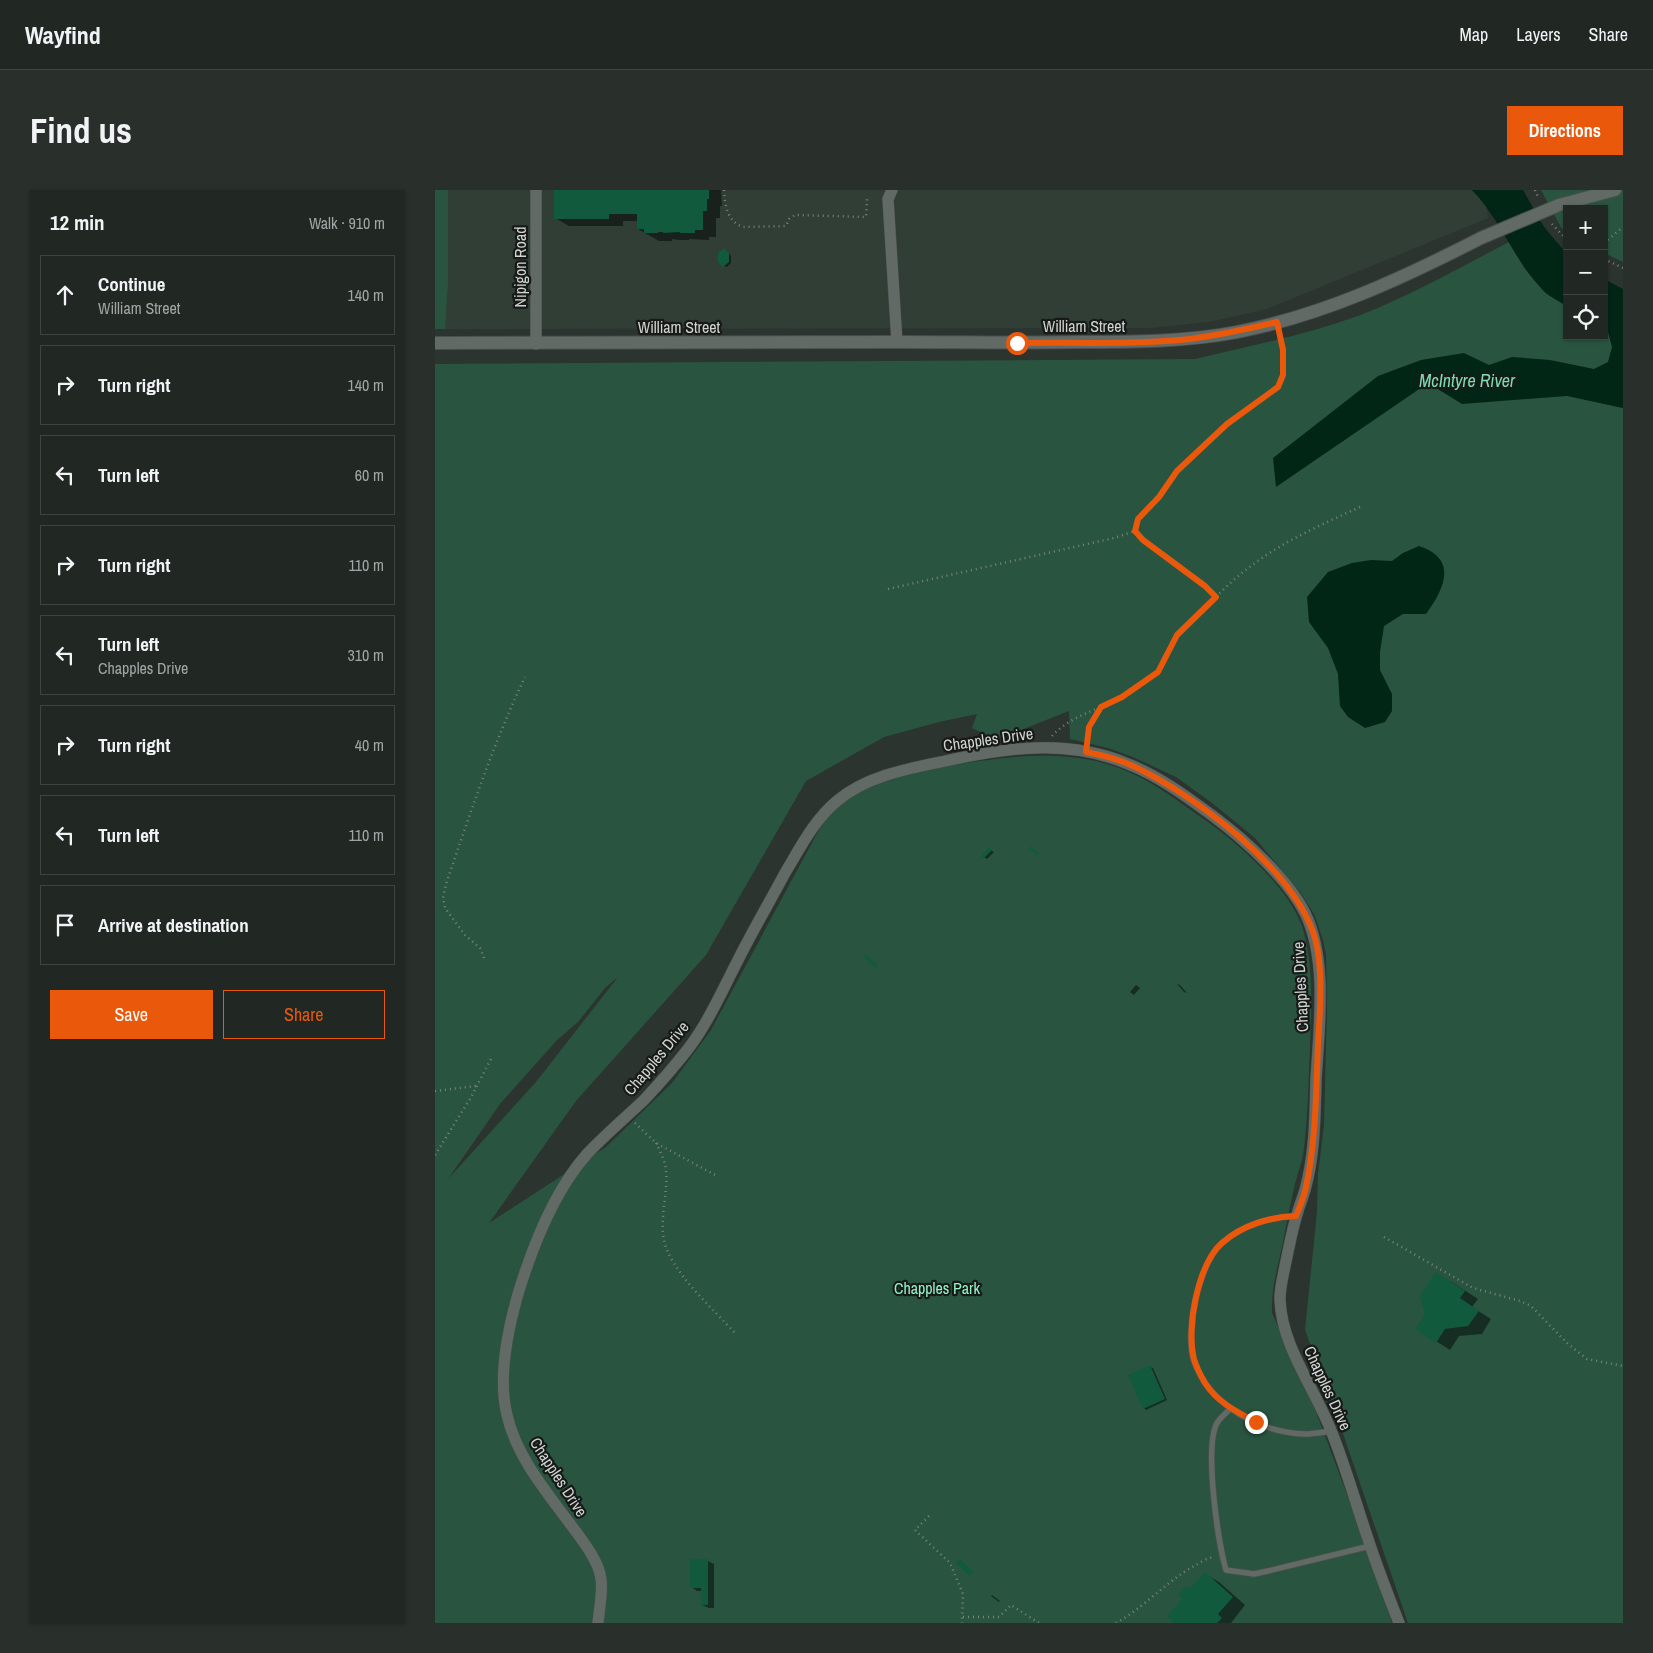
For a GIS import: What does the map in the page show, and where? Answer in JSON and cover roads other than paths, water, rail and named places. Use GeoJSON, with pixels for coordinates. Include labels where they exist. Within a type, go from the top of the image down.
{"type":"FeatureCollection","features":[{"type":"Feature","properties":{"kind":"street","name":"Nipigon Road"},"geometry":{"type":"LineString","coordinates":[[536,190],[536,344]]}},
{"type":"Feature","properties":{"kind":"street"},"geometry":{"type":"LineString","coordinates":[[892,190],[888,199],[897,342]]}},
{"type":"Feature","properties":{"kind":"street","name":"William Street"},"geometry":{"type":"LineString","coordinates":[[435,343],[1137,342],[1215,336],[1309,314],[1345,302],[1398,279],[1481,238],[1559,205],[1615,190]]}},
{"type":"Feature","properties":{"kind":"street","name":"Chapples Drive"},"geometry":{"type":"LineString","coordinates":[[597,1623],[601,1575],[585,1546],[541,1485],[524,1457],[508,1420],[504,1397],[504,1370],[518,1294],[549,1213],[562,1188],[583,1159],[663,1079],[695,1039],[708,1018],[753,930],[801,846],[822,816],[839,799],[849,792],[880,778],[922,766],[1000,750],[1045,748],[1086,752],[1119,760],[1152,776],[1188,798],[1221,822],[1254,850],[1287,887],[1306,915],[1313,933],[1318,955],[1319,1033],[1313,1143],[1306,1188],[1296,1216],[1279,1292],[1281,1316],[1286,1335],[1332,1432],[1370,1546],[1399,1623]]}},
{"type":"Feature","properties":{"kind":"lane"},"geometry":{"type":"LineString","coordinates":[[1296,1216],[1278,1216],[1260,1222],[1238,1232],[1221,1244],[1208,1264],[1195,1300],[1192,1346],[1194,1360],[1206,1384],[1230,1409],[1256,1422],[1281,1431],[1306,1434],[1332,1432]]}},
{"type":"Feature","properties":{"kind":"lane"},"geometry":{"type":"LineString","coordinates":[[1230,1409],[1217,1424],[1212,1445],[1214,1498],[1222,1556],[1226,1570],[1254,1574],[1370,1546]]}},
{"type":"Feature","properties":{"kind":"water"},"geometry":{"type":"Polygon","coordinates":[[[1472,190],[1523,190],[1544,227],[1563,249],[1563,304],[1546,293],[1533,279],[1472,190]]]}},
{"type":"Feature","properties":{"kind":"water","name":"McIntyre River"},"geometry":{"type":"Polygon","coordinates":[[[1608,281],[1623,289],[1623,408],[1567,396],[1462,404],[1428,383],[1276,487],[1273,458],[1378,376],[1421,360],[1464,353],[1489,365],[1512,357],[1550,360],[1594,369],[1608,362],[1612,347],[1608,332],[1608,281]]]}},
{"type":"Feature","properties":{"kind":"water"},"geometry":{"type":"Polygon","coordinates":[[[1419,546],[1439,558],[1443,566],[1442,584],[1426,614],[1403,614],[1384,626],[1380,652],[1380,670],[1392,694],[1392,711],[1385,722],[1365,728],[1348,717],[1340,706],[1338,674],[1328,648],[1309,622],[1307,597],[1328,572],[1352,563],[1371,560],[1392,561],[1403,553],[1419,546]]]}},
{"type":"Feature","properties":{"kind":"park label","name":"Chapples Park"},"geometry":{"type":"Point","coordinates":[937,1288]}}]}
